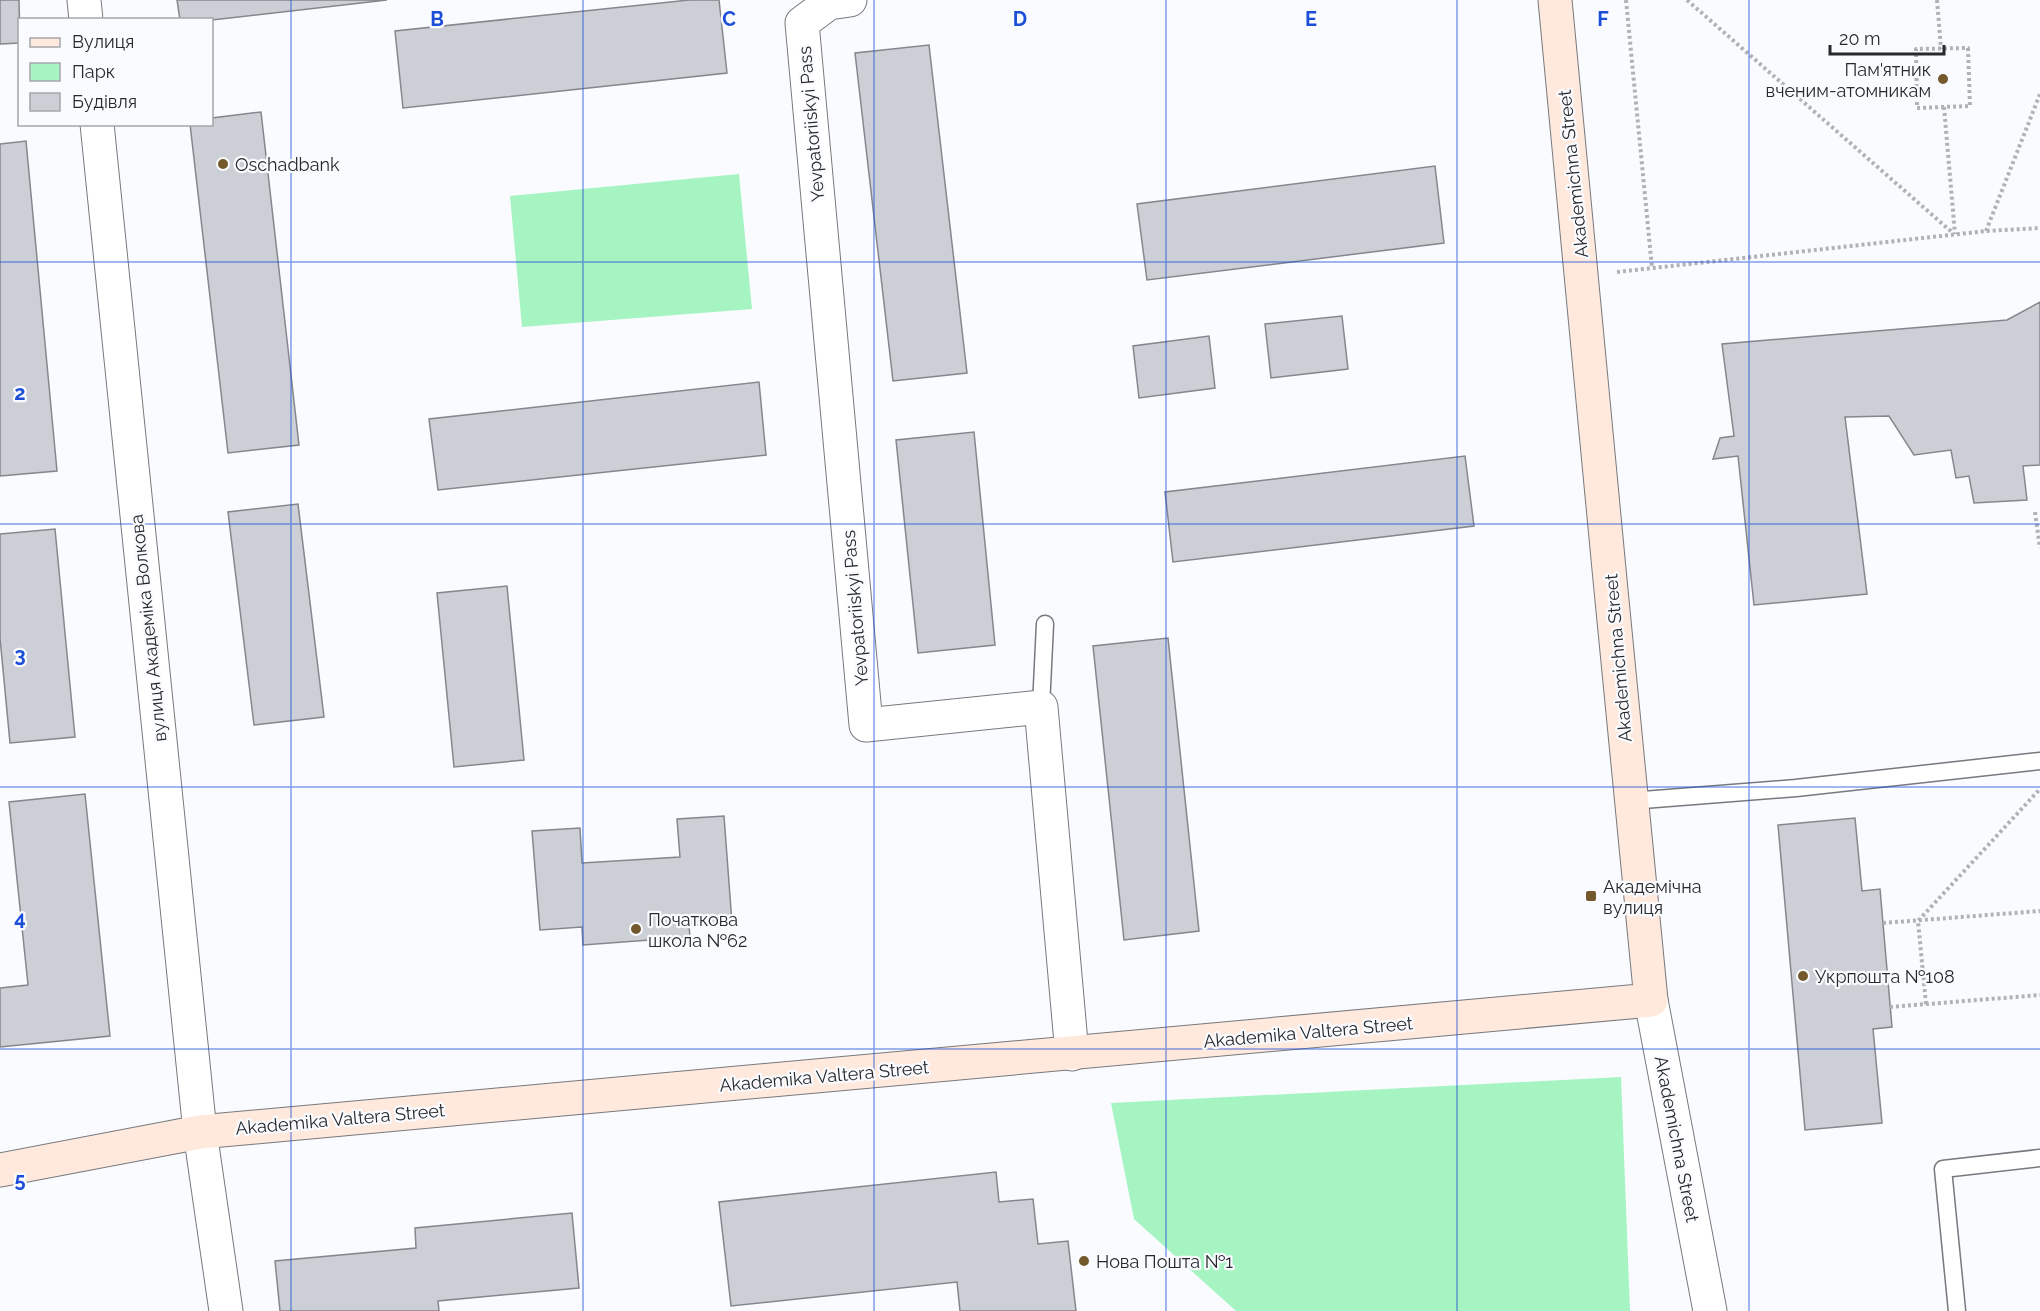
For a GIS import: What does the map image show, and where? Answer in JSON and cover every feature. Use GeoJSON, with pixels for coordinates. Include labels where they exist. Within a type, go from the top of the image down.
{"type":"FeatureCollection","features":[{"type":"Feature","properties":{"kind":"street"},"geometry":{"type":"LineString","coordinates":[[84,0],[86,18]]}},
{"type":"Feature","properties":{"kind":"street","name":"Yevpatoriiskyi Pass"},"geometry":{"type":"LineString","coordinates":[[850,0],[829,3],[802,23],[866,725],[1041,707]]}},
{"type":"Feature","properties":{"kind":"street","name":"Akademichna Street"},"geometry":{"type":"LineString","coordinates":[[1555,0],[1583,275],[1630,801],[1651,1000],[1710,1311]]}},
{"type":"Feature","properties":{"kind":"street","name":"вулиця Академіка Волкова"},"geometry":{"type":"LineString","coordinates":[[97,126],[200,1132],[226,1311]]}},
{"type":"Feature","properties":{"kind":"street"},"geometry":{"type":"LineString","coordinates":[[1041,707],[1072,1054]]}},
{"type":"Feature","properties":{"kind":"street","name":"Akademika Valtera Street"},"geometry":{"type":"LineString","coordinates":[[0,1170],[200,1132],[1651,1000]]}},
{"type":"Feature","properties":{"kind":"lane"},"geometry":{"type":"LineString","coordinates":[[1041,707],[1045,624]]}},
{"type":"Feature","properties":{"kind":"lane"},"geometry":{"type":"LineString","coordinates":[[1630,801],[1796,788],[2040,761]]}},
{"type":"Feature","properties":{"kind":"lane"},"geometry":{"type":"LineString","coordinates":[[1957,1311],[1943,1169],[2040,1158]]}},
{"type":"Feature","properties":{"kind":"path"},"geometry":{"type":"LineString","coordinates":[[1626,0],[1652,268]]}},
{"type":"Feature","properties":{"kind":"path"},"geometry":{"type":"LineString","coordinates":[[1687,0],[1955,235]]}},
{"type":"Feature","properties":{"kind":"path"},"geometry":{"type":"LineString","coordinates":[[1937,0],[1941,49]]}},
{"type":"Feature","properties":{"kind":"path"},"geometry":{"type":"LineString","coordinates":[[1968,48],[1970,106],[1917,108],[1916,49],[1941,49],[1968,48]]}},
{"type":"Feature","properties":{"kind":"path"},"geometry":{"type":"LineString","coordinates":[[1986,231],[2040,93]]}},
{"type":"Feature","properties":{"kind":"path"},"geometry":{"type":"LineString","coordinates":[[1944,106],[1955,235]]}},
{"type":"Feature","properties":{"kind":"path"},"geometry":{"type":"LineString","coordinates":[[1583,275],[1986,231],[2040,228]]}},
{"type":"Feature","properties":{"kind":"path"},"geometry":{"type":"LineString","coordinates":[[2035,512],[2040,548]]}},
{"type":"Feature","properties":{"kind":"path"},"geometry":{"type":"LineString","coordinates":[[1926,1004],[1918,921],[2040,789]]}},
{"type":"Feature","properties":{"kind":"path"},"geometry":{"type":"LineString","coordinates":[[1883,923],[2040,911]]}},
{"type":"Feature","properties":{"kind":"path"},"geometry":{"type":"LineString","coordinates":[[1890,1007],[2040,995]]}},
{"type":"Feature","properties":{"kind":"green space"},"geometry":{"type":"Polygon","coordinates":[[[739,174],[752,309],[522,327],[510,196],[739,174]]]}},
{"type":"Feature","properties":{"kind":"green space"},"geometry":{"type":"Polygon","coordinates":[[[1621,1077],[1630,1311],[1236,1311],[1134,1219],[1111,1103],[1621,1077]]]}},
{"type":"Feature","properties":{"kind":"building"},"geometry":{"type":"Polygon","coordinates":[[[0,0],[19,0],[18,43],[0,44],[0,0]]]}},
{"type":"Feature","properties":{"kind":"building"},"geometry":{"type":"Polygon","coordinates":[[[177,0],[387,0],[213,20],[213,18],[180,18],[177,0]]]}},
{"type":"Feature","properties":{"kind":"building"},"geometry":{"type":"Polygon","coordinates":[[[689,0],[719,0],[727,73],[403,108],[395,31],[689,0]]]}},
{"type":"Feature","properties":{"kind":"building"},"geometry":{"type":"Polygon","coordinates":[[[929,45],[967,373],[893,381],[855,53],[929,45]]]}},
{"type":"Feature","properties":{"kind":"building"},"geometry":{"type":"Polygon","coordinates":[[[261,112],[299,445],[228,453],[190,126],[213,126],[213,118],[261,112]]]}},
{"type":"Feature","properties":{"kind":"building"},"geometry":{"type":"Polygon","coordinates":[[[26,141],[57,471],[0,476],[0,144],[26,141]]]}},
{"type":"Feature","properties":{"kind":"building"},"geometry":{"type":"Polygon","coordinates":[[[1435,166],[1444,243],[1147,280],[1137,204],[1435,166]]]}},
{"type":"Feature","properties":{"kind":"building"},"geometry":{"type":"Polygon","coordinates":[[[2040,302],[2040,465],[2023,466],[2027,500],[1974,503],[1969,476],[1956,478],[1951,450],[1914,455],[1889,416],[1845,417],[1867,594],[1754,605],[1738,456],[1713,459],[1720,438],[1734,436],[1722,344],[2007,320],[2040,302]]]}},
{"type":"Feature","properties":{"kind":"building"},"geometry":{"type":"Polygon","coordinates":[[[1342,316],[1348,369],[1271,378],[1265,324],[1342,316]]]}},
{"type":"Feature","properties":{"kind":"building"},"geometry":{"type":"Polygon","coordinates":[[[1209,336],[1215,388],[1139,398],[1133,346],[1209,336]]]}},
{"type":"Feature","properties":{"kind":"building"},"geometry":{"type":"Polygon","coordinates":[[[759,382],[766,455],[438,490],[429,419],[759,382]]]}},
{"type":"Feature","properties":{"kind":"building"},"geometry":{"type":"Polygon","coordinates":[[[974,432],[995,645],[918,653],[896,440],[974,432]]]}},
{"type":"Feature","properties":{"kind":"building"},"geometry":{"type":"Polygon","coordinates":[[[1465,456],[1474,526],[1173,562],[1165,492],[1465,456]]]}},
{"type":"Feature","properties":{"kind":"building"},"geometry":{"type":"Polygon","coordinates":[[[298,504],[324,717],[254,725],[228,512],[298,504]]]}},
{"type":"Feature","properties":{"kind":"building"},"geometry":{"type":"Polygon","coordinates":[[[55,529],[75,737],[10,743],[0,638],[0,534],[55,529]]]}},
{"type":"Feature","properties":{"kind":"building"},"geometry":{"type":"Polygon","coordinates":[[[507,586],[524,760],[454,767],[437,593],[507,586]]]}},
{"type":"Feature","properties":{"kind":"building"},"geometry":{"type":"Polygon","coordinates":[[[1168,638],[1199,931],[1124,940],[1093,646],[1168,638]]]}},
{"type":"Feature","properties":{"kind":"building"},"geometry":{"type":"Polygon","coordinates":[[[85,794],[110,1036],[0,1047],[0,988],[28,985],[9,802],[85,794]]]}},
{"type":"Feature","properties":{"kind":"building"},"geometry":{"type":"Polygon","coordinates":[[[724,816],[732,923],[689,926],[690,937],[583,945],[582,927],[540,930],[532,831],[580,828],[582,863],[680,857],[677,819],[724,816]]]}},
{"type":"Feature","properties":{"kind":"building"},"geometry":{"type":"Polygon","coordinates":[[[1855,818],[1862,891],[1880,889],[1892,1027],[1873,1029],[1882,1123],[1805,1130],[1778,825],[1855,818]]]}},
{"type":"Feature","properties":{"kind":"building"},"geometry":{"type":"Polygon","coordinates":[[[996,1172],[999,1202],[1033,1199],[1038,1244],[1068,1241],[1076,1311],[960,1311],[957,1282],[731,1306],[719,1202],[996,1172]]]}},
{"type":"Feature","properties":{"kind":"building"},"geometry":{"type":"Polygon","coordinates":[[[572,1213],[579,1288],[438,1301],[439,1311],[280,1311],[275,1261],[416,1248],[415,1228],[572,1213]]]}},
{"type":"Feature","properties":{"kind":"place","name":"Пам'ятник вченим-атомникам"},"geometry":{"type":"Point","coordinates":[1943,79]}},
{"type":"Feature","properties":{"kind":"place","name":"Oschadbank"},"geometry":{"type":"Point","coordinates":[223,164]}},
{"type":"Feature","properties":{"kind":"place","name":"Академічна вулиця"},"geometry":{"type":"Point","coordinates":[1591,896]}},
{"type":"Feature","properties":{"kind":"place","name":"Початкова школа №62"},"geometry":{"type":"Point","coordinates":[636,929]}},
{"type":"Feature","properties":{"kind":"place","name":"Укрпошта №108"},"geometry":{"type":"Point","coordinates":[1803,976]}},
{"type":"Feature","properties":{"kind":"place","name":"Нова Пошта №1"},"geometry":{"type":"Point","coordinates":[1084,1261]}}]}
